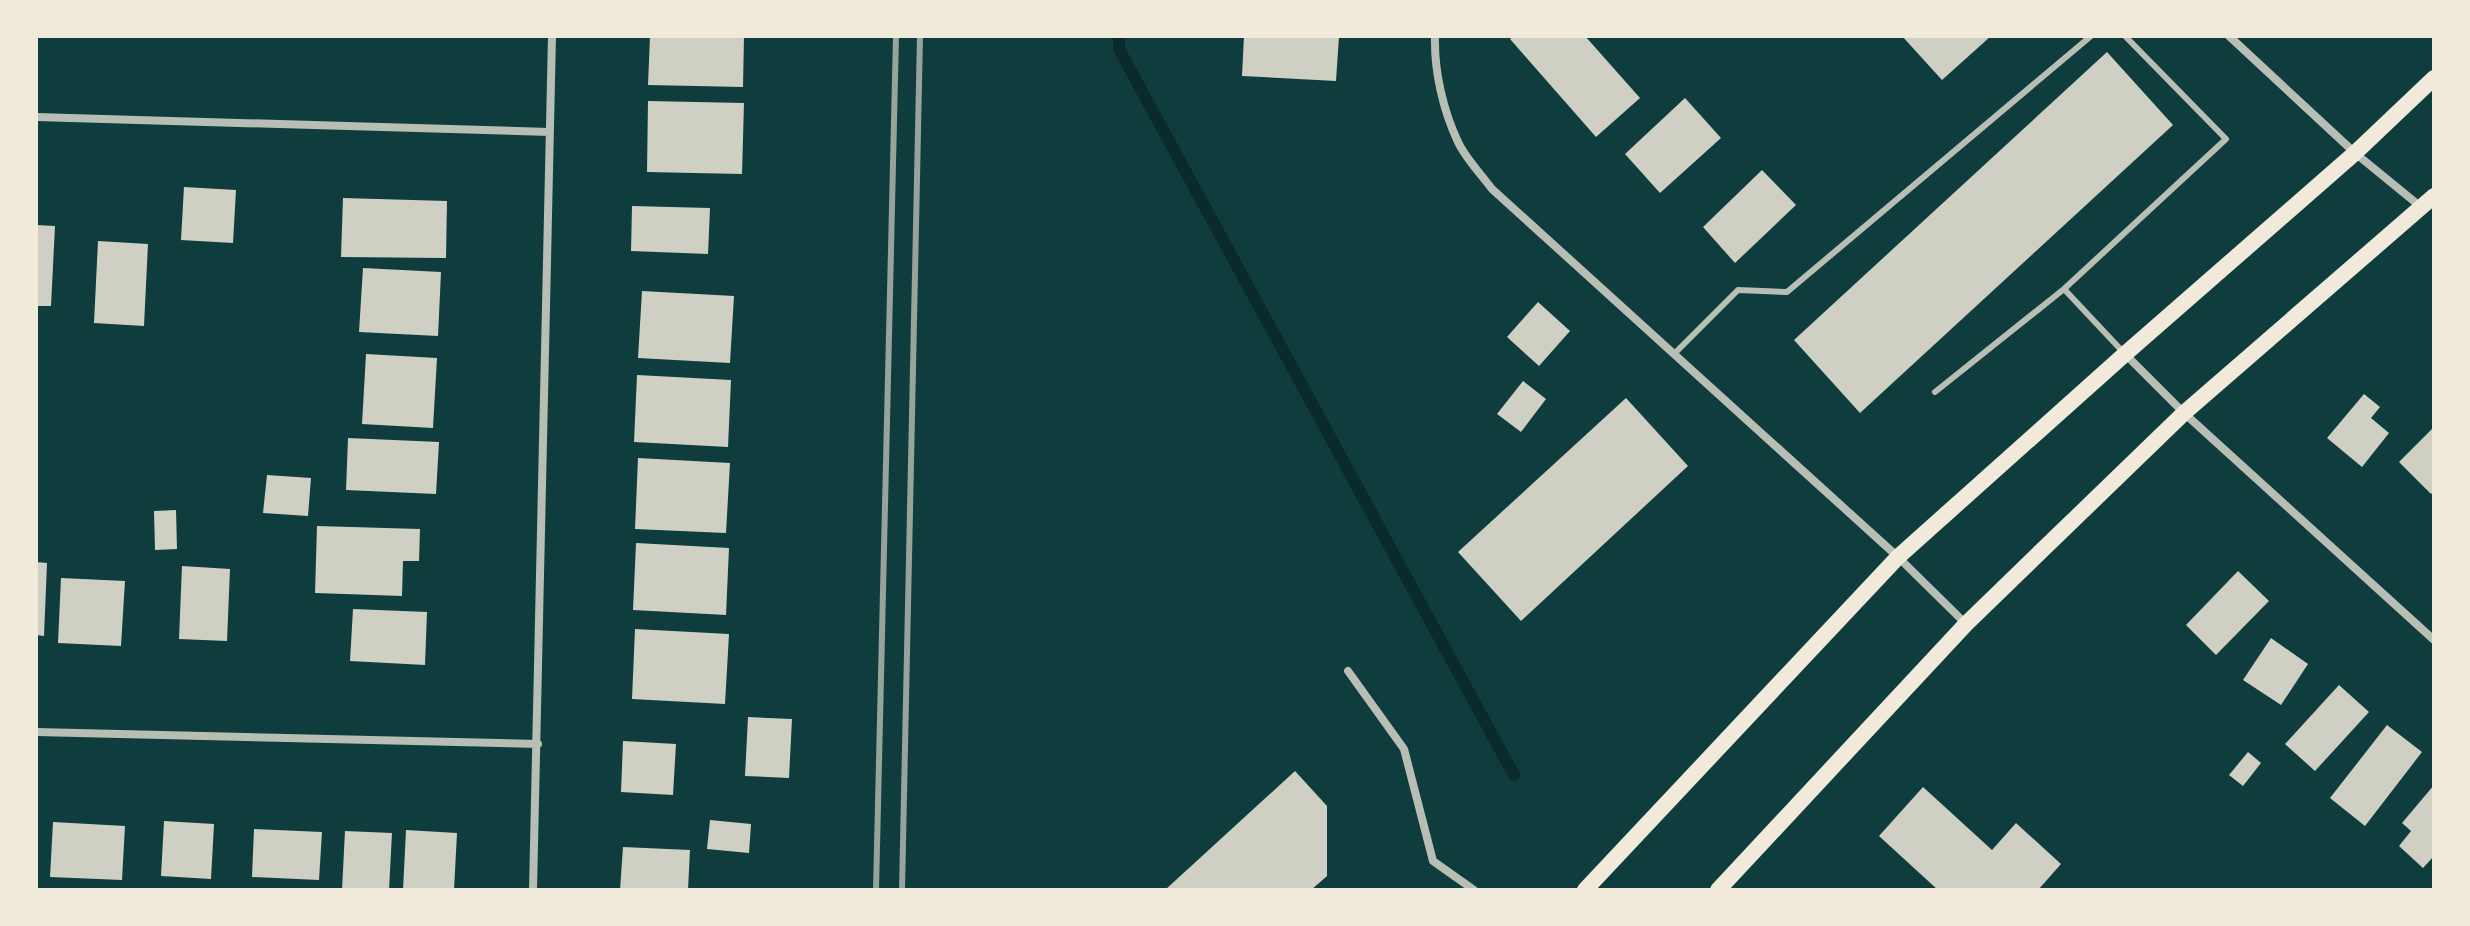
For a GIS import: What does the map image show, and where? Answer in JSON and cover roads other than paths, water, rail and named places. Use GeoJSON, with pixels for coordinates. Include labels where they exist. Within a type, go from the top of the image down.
{"type":"FeatureCollection","features":[{"type":"Feature","properties":{"kind":"main road"},"geometry":{"type":"LineString","coordinates":[[1585,890],[1898,557],[2355,153],[2434,78]]}},
{"type":"Feature","properties":{"kind":"main road"},"geometry":{"type":"LineString","coordinates":[[1718,890],[1966,624],[2184,413],[2427,202]]}},
{"type":"Feature","properties":{"kind":"street"},"geometry":{"type":"LineString","coordinates":[[533,890],[552,36]]}},
{"type":"Feature","properties":{"kind":"street"},"geometry":{"type":"LineString","coordinates":[[1435,36],[1434,58],[1459,144],[1492,189],[1898,557],[1966,624]]}},
{"type":"Feature","properties":{"kind":"street"},"geometry":{"type":"LineString","coordinates":[[2229,36],[2355,153],[2427,202]]}},
{"type":"Feature","properties":{"kind":"street"},"geometry":{"type":"LineString","coordinates":[[36,117],[550,132]]}},
{"type":"Feature","properties":{"kind":"street"},"geometry":{"type":"LineString","coordinates":[[2125,354],[2184,413],[2434,640]]}},
{"type":"Feature","properties":{"kind":"street"},"geometry":{"type":"LineString","coordinates":[[1348,671],[1404,749],[1433,861],[1474,890]]}},
{"type":"Feature","properties":{"kind":"street"},"geometry":{"type":"LineString","coordinates":[[36,732],[538,744]]}},
{"type":"Feature","properties":{"kind":"lane"},"geometry":{"type":"LineString","coordinates":[[1674,354],[1738,290],[1787,292],[2091,36]]}},
{"type":"Feature","properties":{"kind":"lane"},"geometry":{"type":"LineString","coordinates":[[1935,392],[2064,289],[2226,139],[2125,36]]}},
{"type":"Feature","properties":{"kind":"lane"},"geometry":{"type":"LineString","coordinates":[[2134,44],[2141,36]]}},
{"type":"Feature","properties":{"kind":"lane"},"geometry":{"type":"LineString","coordinates":[[2064,289],[2125,354]]}},
{"type":"Feature","properties":{"kind":"waterway"},"geometry":{"type":"LineString","coordinates":[[1119,36],[1119,49],[1514,775]]}},
{"type":"Feature","properties":{"kind":"railway"},"geometry":{"type":"LineString","coordinates":[[876,890],[896,36]]}},
{"type":"Feature","properties":{"kind":"railway"},"geometry":{"type":"LineString","coordinates":[[902,890],[920,36]]}}]}
